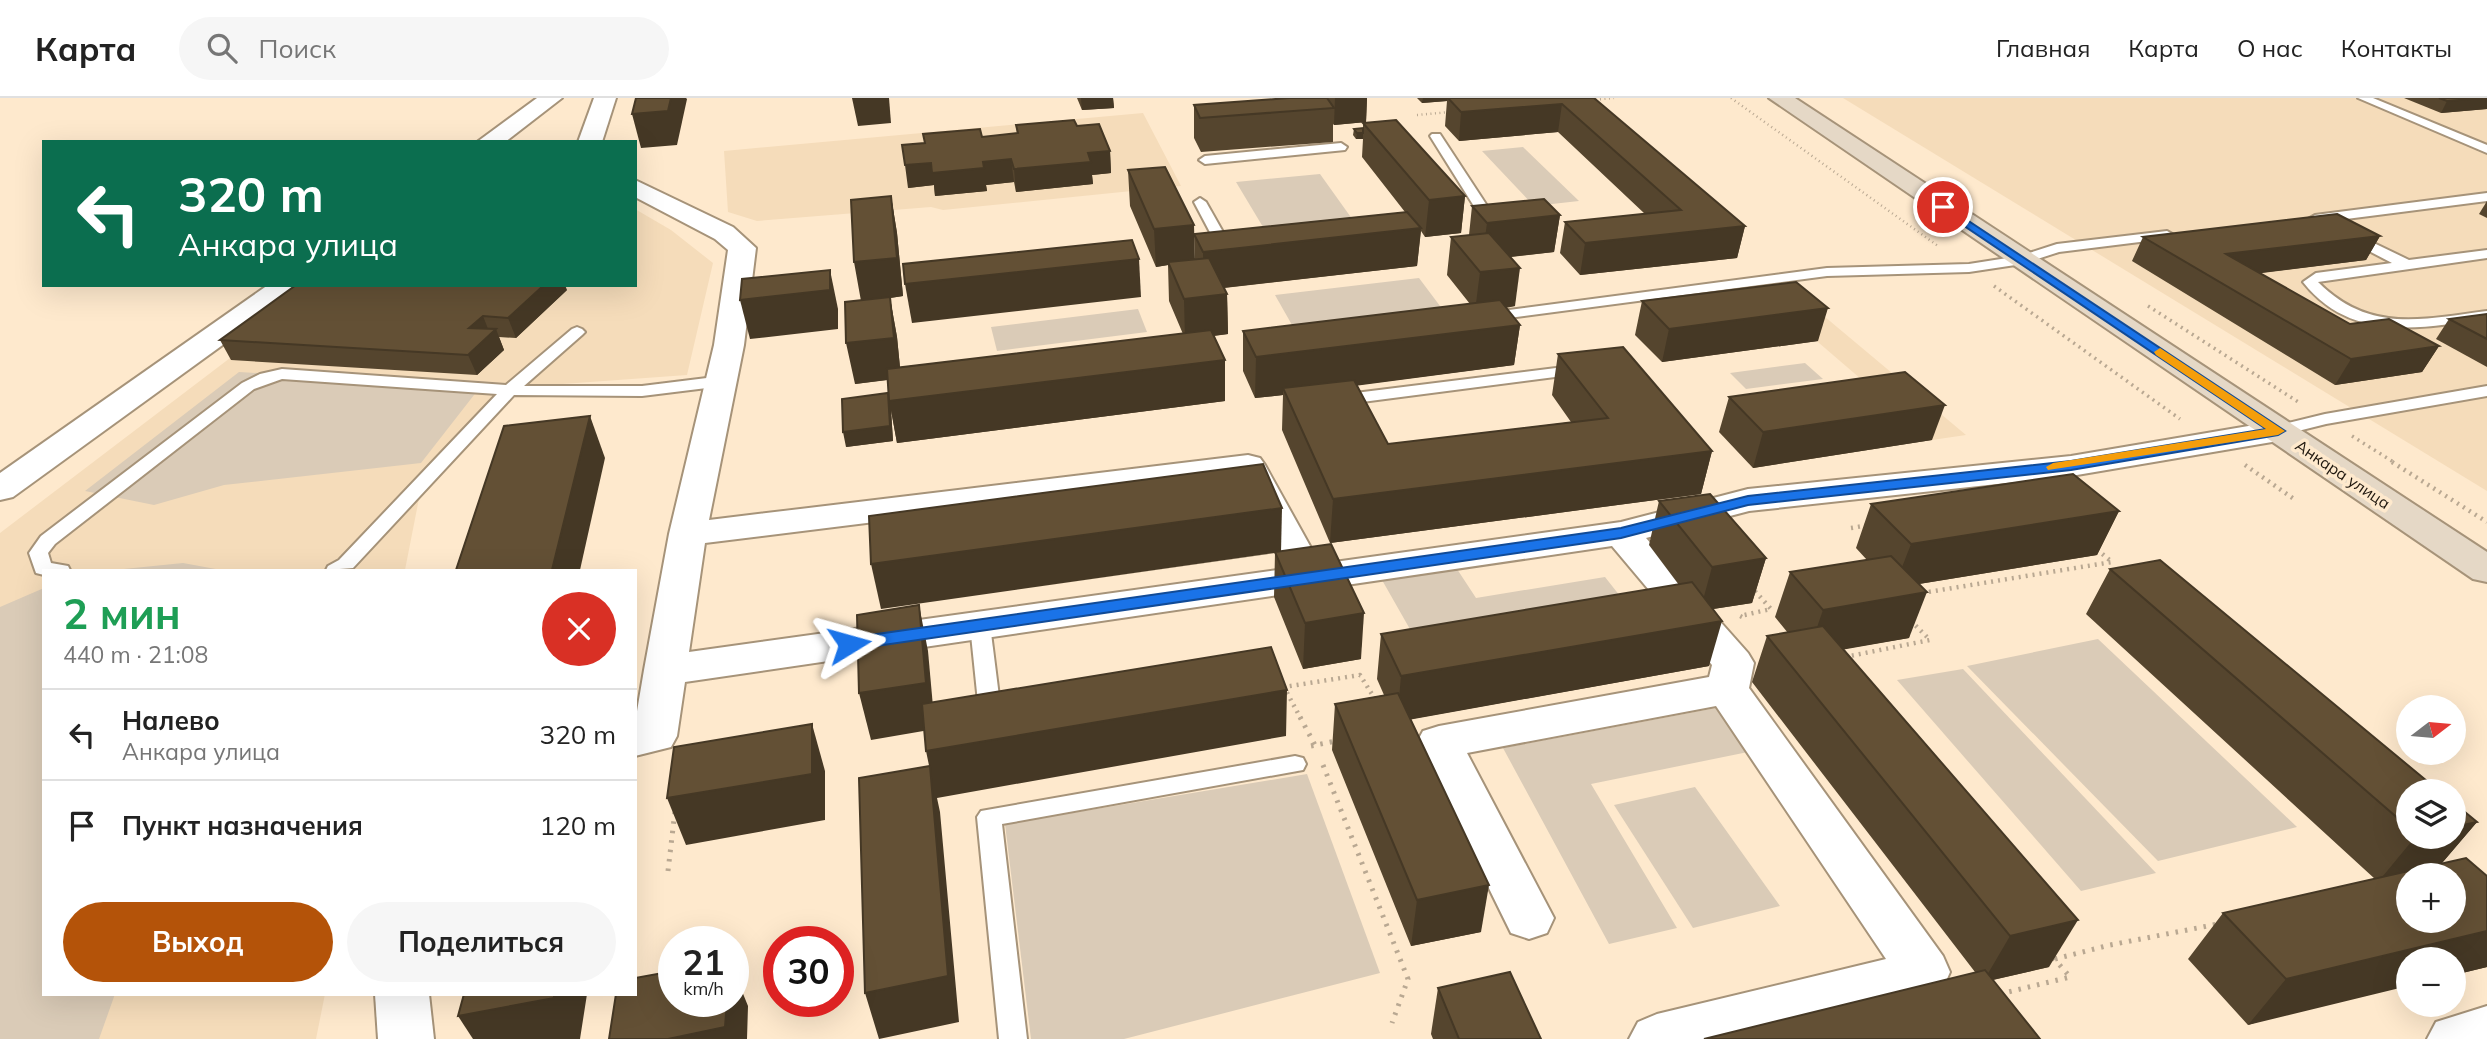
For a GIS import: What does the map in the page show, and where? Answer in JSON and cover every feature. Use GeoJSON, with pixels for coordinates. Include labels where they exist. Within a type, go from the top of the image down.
{"type":"FeatureCollection","features":[{"type":"Feature","properties":{"kind":"main road","name":"Анкара улица"},"geometry":{"type":"LineString","coordinates":[[1780,98],[2487,570]]}},
{"type":"Feature","properties":{"kind":"street"},"geometry":{"type":"LineString","coordinates":[[492,140],[551,98]]}},
{"type":"Feature","properties":{"kind":"street"},"geometry":{"type":"LineString","coordinates":[[591,140],[606,98]]}},
{"type":"Feature","properties":{"kind":"street"},"geometry":{"type":"LineString","coordinates":[[637,188],[724,233],[742,248],[741,303],[688,534],[656,736],[637,740]]}},
{"type":"Feature","properties":{"kind":"street"},"geometry":{"type":"LineString","coordinates":[[0,489],[284,287]]}},
{"type":"Feature","properties":{"kind":"street"},"geometry":{"type":"LineString","coordinates":[[665,670],[1621,533],[1748,500],[2071,466],[2278,431]]}},
{"type":"Feature","properties":{"kind":"street"},"geometry":{"type":"LineString","coordinates":[[688,534],[1248,465],[1309,578]]}},
{"type":"Feature","properties":{"kind":"street"},"geometry":{"type":"LineString","coordinates":[[1621,533],[1733,663],[1727,689],[1924,972],[1657,1039]]}},
{"type":"Feature","properties":{"kind":"street"},"geometry":{"type":"LineString","coordinates":[[1529,918],[1439,742],[1727,689]]}},
{"type":"Feature","properties":{"kind":"street"},"geometry":{"type":"LineString","coordinates":[[402,996],[406,1039]]}},
{"type":"Feature","properties":{"kind":"street"},"geometry":{"type":"LineString","coordinates":[[2455,1039],[2487,1030]]}},
{"type":"Feature","properties":{"kind":"lane"},"geometry":{"type":"LineString","coordinates":[[2363,98],[2487,149]]}},
{"type":"Feature","properties":{"kind":"lane"},"geometry":{"type":"LineString","coordinates":[[1436,136],[1492,224]]}},
{"type":"Feature","properties":{"kind":"lane"},"geometry":{"type":"LineString","coordinates":[[1205,159],[1341,147]]}},
{"type":"Feature","properties":{"kind":"lane"},"geometry":{"type":"LineString","coordinates":[[2409,265],[2309,219],[2487,197]]}},
{"type":"Feature","properties":{"kind":"lane"},"geometry":{"type":"LineString","coordinates":[[1200,202],[1231,259]]}},
{"type":"Feature","properties":{"kind":"lane"},"geometry":{"type":"LineString","coordinates":[[1471,319],[1827,272],[1969,268],[2022,260],[2057,248],[2177,234]]}},
{"type":"Feature","properties":{"kind":"lane"},"geometry":{"type":"LineString","coordinates":[[2487,254],[2316,277],[2310,282],[2318,291],[2348,309],[2400,326],[2487,315]]}},
{"type":"Feature","properties":{"kind":"lane"},"geometry":{"type":"LineString","coordinates":[[337,569],[346,564],[510,390],[577,332]]}},
{"type":"Feature","properties":{"kind":"lane"},"geometry":{"type":"LineString","coordinates":[[1317,403],[1593,369]]}},
{"type":"Feature","properties":{"kind":"lane"},"geometry":{"type":"LineString","coordinates":[[43,569],[38,552],[48,540],[248,386],[266,377],[282,374],[510,390],[642,391],[723,381]]}},
{"type":"Feature","properties":{"kind":"lane"},"geometry":{"type":"LineString","coordinates":[[2278,431],[2325,419],[2487,391]]}},
{"type":"Feature","properties":{"kind":"lane"},"geometry":{"type":"LineString","coordinates":[[981,625],[990,712]]}},
{"type":"Feature","properties":{"kind":"lane"},"geometry":{"type":"LineString","coordinates":[[1013,1039],[989,817],[1298,756]]}},
{"type":"Feature","properties":{"kind":"path"},"geometry":{"type":"LineString","coordinates":[[1588,100],[1614,98]]}},
{"type":"Feature","properties":{"kind":"path"},"geometry":{"type":"LineString","coordinates":[[1731,98],[2294,499]]}},
{"type":"Feature","properties":{"kind":"path"},"geometry":{"type":"LineString","coordinates":[[1416,115],[1456,112]]}},
{"type":"Feature","properties":{"kind":"path"},"geometry":{"type":"LineString","coordinates":[[2139,300],[2487,522]]}},
{"type":"Feature","properties":{"kind":"path"},"geometry":{"type":"LineString","coordinates":[[1851,528],[1877,524]]}},
{"type":"Feature","properties":{"kind":"path"},"geometry":{"type":"LineString","coordinates":[[1915,594],[2112,562],[2094,547]]}},
{"type":"Feature","properties":{"kind":"path"},"geometry":{"type":"LineString","coordinates":[[1839,658],[1930,640],[1905,615]]}},
{"type":"Feature","properties":{"kind":"path"},"geometry":{"type":"LineString","coordinates":[[1380,708],[1360,675],[1284,687],[1315,745],[1408,979],[1392,1023]]}},
{"type":"Feature","properties":{"kind":"path"},"geometry":{"type":"LineString","coordinates":[[1298,756],[1315,745],[1341,740]]}},
{"type":"Feature","properties":{"kind":"path"},"geometry":{"type":"LineString","coordinates":[[2055,959],[2229,921]]}},
{"type":"Feature","properties":{"kind":"path"},"geometry":{"type":"LineString","coordinates":[[1996,995],[2070,977],[2046,949]]}},
{"type":"Feature","properties":{"kind":"shaded area"},"geometry":{"type":"Polygon","coordinates":[[[1843,98],[2487,98],[2487,491],[1843,98]]]}},
{"type":"Feature","properties":{"kind":"shaded area"},"geometry":{"type":"Polygon","coordinates":[[[1143,113],[1181,186],[943,210],[931,207],[757,221],[728,212],[724,151],[1143,113]]]}},
{"type":"Feature","properties":{"kind":"shaded area"},"geometry":{"type":"Polygon","coordinates":[[[1523,147],[1579,201],[1534,206],[1482,151],[1523,147]]]}},
{"type":"Feature","properties":{"kind":"shaded area"},"geometry":{"type":"Polygon","coordinates":[[[1320,174],[1355,223],[1266,232],[1236,182],[1320,174]]]}},
{"type":"Feature","properties":{"kind":"shaded area"},"geometry":{"type":"Polygon","coordinates":[[[637,210],[671,230],[713,263],[687,375],[521,387],[423,478],[405,569],[42,569],[42,996],[325,996],[316,1039],[0,1039],[0,533],[323,287],[637,287],[637,210]]]}},
{"type":"Feature","properties":{"kind":"shaded area"},"geometry":{"type":"Polygon","coordinates":[[[1419,278],[1446,314],[1296,332],[1275,295],[1419,278]]]}},
{"type":"Feature","properties":{"kind":"shaded area"},"geometry":{"type":"Polygon","coordinates":[[[1800,296],[1966,435],[1932,440],[1769,300],[1800,296]]]}},
{"type":"Feature","properties":{"kind":"shaded area"},"geometry":{"type":"Polygon","coordinates":[[[1138,309],[1147,332],[997,351],[991,327],[1138,309]]]}},
{"type":"Feature","properties":{"kind":"shaded area"},"geometry":{"type":"Polygon","coordinates":[[[1805,363],[1823,379],[1746,389],[1730,373],[1805,363]]]}},
{"type":"Feature","properties":{"kind":"shaded area"},"geometry":{"type":"Polygon","coordinates":[[[239,372],[481,386],[421,463],[224,485],[154,505],[85,491],[239,372]]]}},
{"type":"Feature","properties":{"kind":"shaded area"},"geometry":{"type":"Polygon","coordinates":[[[183,563],[216,569],[124,569],[183,563]]]}},
{"type":"Feature","properties":{"kind":"shaded area"},"geometry":{"type":"Polygon","coordinates":[[[1457,569],[1476,598],[1605,577],[1620,596],[1411,631],[1382,580],[1457,569]]]}},
{"type":"Feature","properties":{"kind":"shaded area"},"geometry":{"type":"Polygon","coordinates":[[[42,589],[42,996],[114,996],[99,1039],[0,1039],[0,607],[42,589]]]}},
{"type":"Feature","properties":{"kind":"shaded area"},"geometry":{"type":"Polygon","coordinates":[[[2098,639],[2297,827],[2158,861],[1967,666],[2098,639]]]}},
{"type":"Feature","properties":{"kind":"shaded area"},"geometry":{"type":"Polygon","coordinates":[[[1963,669],[2156,873],[2081,891],[1897,680],[1963,669]]]}},
{"type":"Feature","properties":{"kind":"shaded area"},"geometry":{"type":"Polygon","coordinates":[[[1716,708],[1748,752],[1591,784],[1677,928],[1609,944],[1503,748],[1716,708]]]}},
{"type":"Feature","properties":{"kind":"shaded area"},"geometry":{"type":"Polygon","coordinates":[[[1307,774],[1380,973],[1124,1039],[1031,1039],[1005,824],[1307,774]]]}},
{"type":"Feature","properties":{"kind":"shaded area"},"geometry":{"type":"Polygon","coordinates":[[[1695,787],[1780,906],[1693,928],[1614,805],[1695,787]]]}},
{"type":"Feature","properties":{"kind":"building"},"geometry":{"type":"Polygon","coordinates":[[[636,98],[671,98],[668,111],[632,114],[636,98]]]}},
{"type":"Feature","properties":{"kind":"building"},"geometry":{"type":"Polygon","coordinates":[[[1327,98],[1334,108],[1200,118],[1194,105],[1327,98]]]}},
{"type":"Feature","properties":{"kind":"building"},"geometry":{"type":"Polygon","coordinates":[[[1448,98],[1594,98],[1745,226],[1585,243],[1565,222],[1681,210],[1562,104],[1461,112],[1448,98]]]}},
{"type":"Feature","properties":{"kind":"building"},"geometry":{"type":"Polygon","coordinates":[[[2439,98],[2483,98],[2447,101],[2439,98]]]}},
{"type":"Feature","properties":{"kind":"building"},"geometry":{"type":"Polygon","coordinates":[[[1074,120],[1077,126],[1099,124],[1110,151],[1088,153],[1091,162],[1014,169],[1011,159],[983,162],[984,168],[932,173],[931,163],[905,165],[902,145],[925,143],[923,134],[980,129],[982,137],[1018,133],[1016,125],[1074,120]]]}},
{"type":"Feature","properties":{"kind":"building"},"geometry":{"type":"Polygon","coordinates":[[[1396,120],[1465,196],[1429,200],[1363,123],[1396,120]]]}},
{"type":"Feature","properties":{"kind":"building"},"geometry":{"type":"Polygon","coordinates":[[[1363,128],[1363,133],[1357,133],[1354,129],[1363,128]]]}},
{"type":"Feature","properties":{"kind":"building"},"geometry":{"type":"Polygon","coordinates":[[[1165,167],[1194,225],[1154,229],[1128,170],[1165,167]]]}},
{"type":"Feature","properties":{"kind":"building"},"geometry":{"type":"Polygon","coordinates":[[[891,196],[897,258],[854,262],[851,200],[891,196]]]}},
{"type":"Feature","properties":{"kind":"building"},"geometry":{"type":"Polygon","coordinates":[[[1544,199],[1560,215],[1487,223],[1472,206],[1544,199]]]}},
{"type":"Feature","properties":{"kind":"building"},"geometry":{"type":"Polygon","coordinates":[[[1407,212],[1421,228],[1203,252],[1194,234],[1407,212]]]}},
{"type":"Feature","properties":{"kind":"building"},"geometry":{"type":"Polygon","coordinates":[[[2337,214],[2380,236],[2226,254],[2350,324],[2389,319],[2439,346],[2351,359],[2143,237],[2337,214]]]}},
{"type":"Feature","properties":{"kind":"building"},"geometry":{"type":"Polygon","coordinates":[[[1489,233],[1520,268],[1480,272],[1451,237],[1489,233]]]}},
{"type":"Feature","properties":{"kind":"building"},"geometry":{"type":"Polygon","coordinates":[[[1132,240],[1139,259],[905,284],[903,264],[1132,240]]]}},
{"type":"Feature","properties":{"kind":"building"},"geometry":{"type":"Polygon","coordinates":[[[1209,258],[1227,294],[1184,299],[1168,262],[1209,258]]]}},
{"type":"Feature","properties":{"kind":"building"},"geometry":{"type":"Polygon","coordinates":[[[830,270],[830,290],[740,300],[742,279],[830,270]]]}},
{"type":"Feature","properties":{"kind":"building"},"geometry":{"type":"Polygon","coordinates":[[[1796,282],[1828,308],[1669,329],[1642,301],[1796,282]]]}},
{"type":"Feature","properties":{"kind":"building"},"geometry":{"type":"Polygon","coordinates":[[[293,287],[542,287],[508,318],[483,316],[469,328],[496,329],[468,355],[220,340],[293,287]]]}},
{"type":"Feature","properties":{"kind":"building"},"geometry":{"type":"Polygon","coordinates":[[[890,297],[894,338],[846,343],[845,302],[890,297]]]}},
{"type":"Feature","properties":{"kind":"building"},"geometry":{"type":"Polygon","coordinates":[[[1500,300],[1520,325],[1256,357],[1243,331],[1500,300]]]}},
{"type":"Feature","properties":{"kind":"building"},"geometry":{"type":"Polygon","coordinates":[[[2487,314],[2487,339],[2449,319],[2487,314]]]}},
{"type":"Feature","properties":{"kind":"building"},"geometry":{"type":"Polygon","coordinates":[[[1211,330],[1225,360],[889,401],[887,369],[1211,330]]]}},
{"type":"Feature","properties":{"kind":"building"},"geometry":{"type":"Polygon","coordinates":[[[1623,347],[1712,451],[1333,499],[1283,388],[1354,380],[1388,444],[1608,418],[1558,354],[1623,347]]]}},
{"type":"Feature","properties":{"kind":"building"},"geometry":{"type":"Polygon","coordinates":[[[1905,372],[1945,405],[1763,432],[1729,397],[1905,372]]]}},
{"type":"Feature","properties":{"kind":"building"},"geometry":{"type":"Polygon","coordinates":[[[888,393],[890,426],[843,432],[842,399],[888,393]]]}},
{"type":"Feature","properties":{"kind":"building"},"geometry":{"type":"Polygon","coordinates":[[[590,416],[552,569],[456,569],[504,426],[590,416]]]}},
{"type":"Feature","properties":{"kind":"building"},"geometry":{"type":"Polygon","coordinates":[[[1263,464],[1282,508],[871,564],[869,516],[1263,464]]]}},
{"type":"Feature","properties":{"kind":"building"},"geometry":{"type":"Polygon","coordinates":[[[2073,474],[2119,511],[1911,544],[1871,504],[2073,474]]]}},
{"type":"Feature","properties":{"kind":"building"},"geometry":{"type":"Polygon","coordinates":[[[1710,494],[1766,558],[1712,567],[1659,501],[1710,494]]]}},
{"type":"Feature","properties":{"kind":"building"},"geometry":{"type":"Polygon","coordinates":[[[1331,544],[1364,613],[1305,623],[1275,552],[1331,544]]]}},
{"type":"Feature","properties":{"kind":"building"},"geometry":{"type":"Polygon","coordinates":[[[1891,556],[1927,592],[1823,610],[1790,572],[1891,556]]]}},
{"type":"Feature","properties":{"kind":"building"},"geometry":{"type":"Polygon","coordinates":[[[2160,560],[2396,755],[2396,765],[2408,765],[2425,779],[2396,779],[2396,817],[2110,569],[2160,560]]]}},
{"type":"Feature","properties":{"kind":"building"},"geometry":{"type":"Polygon","coordinates":[[[1692,582],[1722,621],[1401,676],[1381,634],[1692,582]]]}},
{"type":"Feature","properties":{"kind":"building"},"geometry":{"type":"Polygon","coordinates":[[[919,605],[926,683],[859,693],[857,615],[919,605]]]}},
{"type":"Feature","properties":{"kind":"building"},"geometry":{"type":"Polygon","coordinates":[[[1823,626],[2078,920],[2010,936],[1767,636],[1823,626]]]}},
{"type":"Feature","properties":{"kind":"building"},"geometry":{"type":"Polygon","coordinates":[[[1271,647],[1287,690],[926,751],[922,704],[1271,647]]]}},
{"type":"Feature","properties":{"kind":"building"},"geometry":{"type":"Polygon","coordinates":[[[1398,693],[1489,885],[1417,900],[1335,704],[1398,693]]]}},
{"type":"Feature","properties":{"kind":"building"},"geometry":{"type":"Polygon","coordinates":[[[812,724],[812,774],[667,798],[674,747],[812,724]]]}},
{"type":"Feature","properties":{"kind":"building"},"geometry":{"type":"Polygon","coordinates":[[[930,766],[948,976],[865,993],[859,778],[930,766]]]}},
{"type":"Feature","properties":{"kind":"building"},"geometry":{"type":"Polygon","coordinates":[[[2466,813],[2477,822],[2466,824],[2466,813]]]}},
{"type":"Feature","properties":{"kind":"building"},"geometry":{"type":"Polygon","coordinates":[[[2466,858],[2487,876],[2487,931],[2420,947],[2396,947],[2396,953],[2286,979],[2223,913],[2396,874],[2396,933],[2466,933],[2466,863],[2444,863],[2466,858]]]}},
{"type":"Feature","properties":{"kind":"building"},"geometry":{"type":"Polygon","coordinates":[[[1985,970],[2040,1039],[1704,1039],[1985,970]]]}},
{"type":"Feature","properties":{"kind":"building"},"geometry":{"type":"Polygon","coordinates":[[[1510,972],[1541,1039],[1459,1039],[1438,988],[1510,972]]]}},
{"type":"Feature","properties":{"kind":"building"},"geometry":{"type":"Polygon","coordinates":[[[658,974],[658,1017],[726,1017],[725,1027],[668,1039],[609,1039],[616,996],[637,996],[637,978],[658,974]]]}},
{"type":"Feature","properties":{"kind":"building"},"geometry":{"type":"Polygon","coordinates":[[[463,996],[554,996],[554,998],[458,1016],[463,996]]]}},
{"type":"Feature","properties":{"kind":"slow traffic"},"geometry":{"type":"LineString","coordinates":[[2053,467],[2278,431],[2160,352]]}},
{"type":"Feature","properties":{"kind":"route"},"geometry":{"type":"LineString","coordinates":[[849,644],[1621,533],[1748,500],[2071,466],[2278,431],[1943,207]]}}]}
